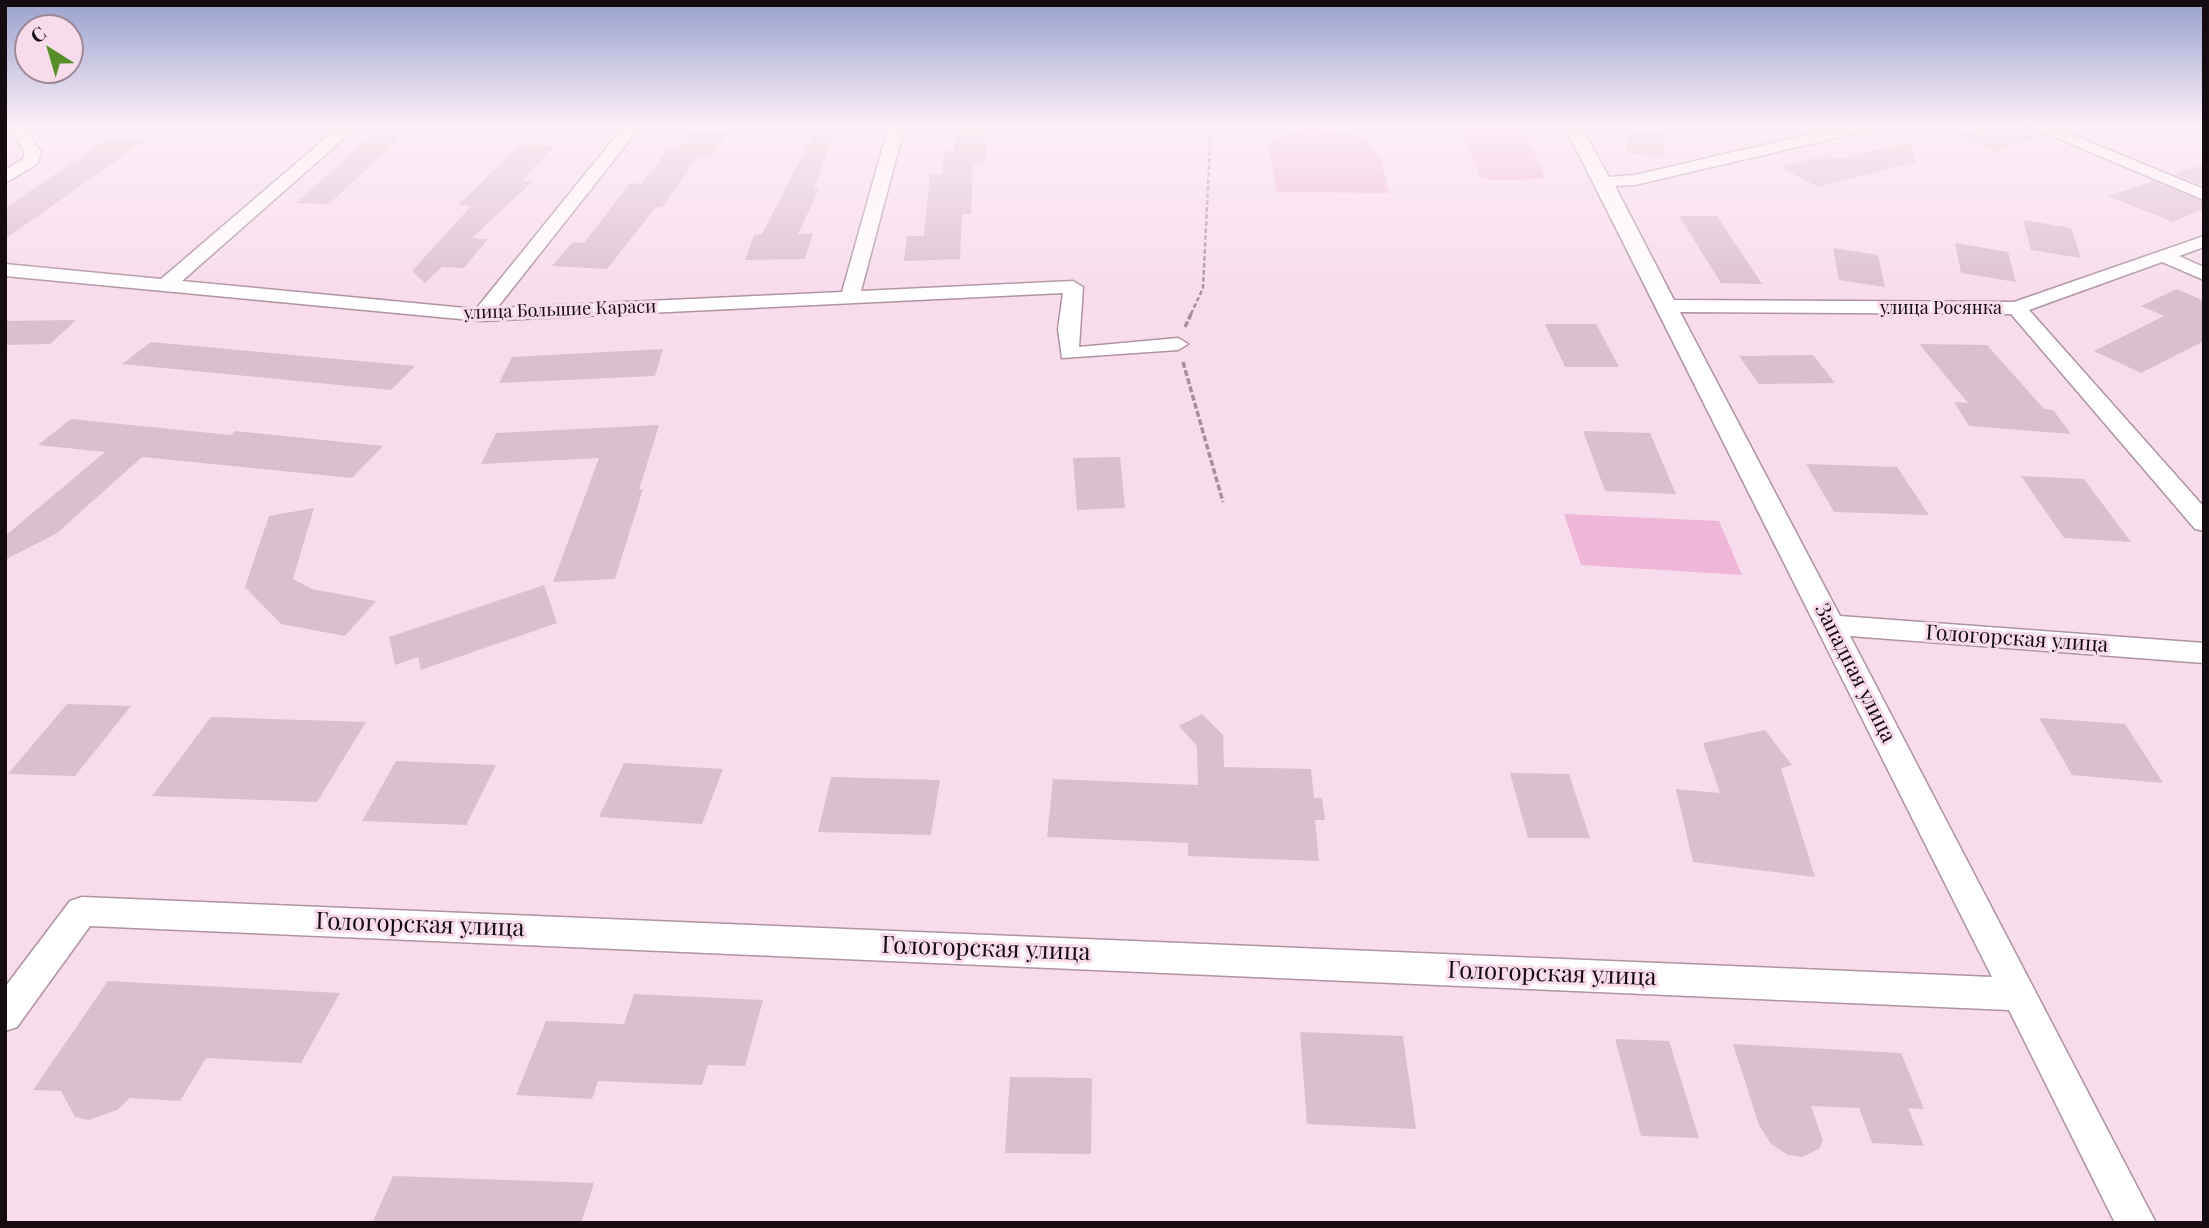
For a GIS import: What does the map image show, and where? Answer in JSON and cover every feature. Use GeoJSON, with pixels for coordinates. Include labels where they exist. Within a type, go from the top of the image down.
{"type":"FeatureCollection","features":[{"type":"Feature","properties":{"kind":"street"},"geometry":{"type":"LineString","coordinates":[[166,285],[285,182]]}},
{"type":"Feature","properties":{"kind":"street"},"geometry":{"type":"LineString","coordinates":[[481,315],[587,182]]}},
{"type":"Feature","properties":{"kind":"street"},"geometry":{"type":"LineString","coordinates":[[850,298],[881,182]]}},
{"type":"Feature","properties":{"kind":"street","name":"Западная улица"},"geometry":{"type":"LineString","coordinates":[[1604,182],[2136,1223]]}},
{"type":"Feature","properties":{"kind":"street"},"geometry":{"type":"LineString","coordinates":[[2173,182],[2204,195]]}},
{"type":"Feature","properties":{"kind":"street","name":"улица Росянка"},"geometry":{"type":"LineString","coordinates":[[1667,306],[2016,308],[2204,241]]}},
{"type":"Feature","properties":{"kind":"street"},"geometry":{"type":"LineString","coordinates":[[2163,256],[2204,274]]}},
{"type":"Feature","properties":{"kind":"street","name":"улица Большие Караси"},"geometry":{"type":"LineString","coordinates":[[5,270],[481,315],[1073,287],[1068,329],[1069,354],[1178,344]]}},
{"type":"Feature","properties":{"kind":"street"},"geometry":{"type":"LineString","coordinates":[[2016,308],[2204,523]]}},
{"type":"Feature","properties":{"kind":"street","name":"Гологорская улица"},"geometry":{"type":"LineString","coordinates":[[1831,625],[2204,653]]}},
{"type":"Feature","properties":{"kind":"street","name":"Гологорская улица"},"geometry":{"type":"LineString","coordinates":[[5,1015],[82,911],[2019,994]]}},
{"type":"Feature","properties":{"kind":"path"},"geometry":{"type":"LineString","coordinates":[[1208,182],[1203,288],[1178,344],[1223,502]]}},
{"type":"Feature","properties":{"kind":"shaded area"},"geometry":{"type":"Polygon","coordinates":[[[1275,182],[1386,182],[1389,193],[1277,192],[1275,182]]]}},
{"type":"Feature","properties":{"kind":"shaded area"},"geometry":{"type":"Polygon","coordinates":[[[1564,514],[1719,521],[1742,575],[1581,565],[1564,514]]]}},
{"type":"Feature","properties":{"kind":"building"},"geometry":{"type":"Polygon","coordinates":[[[43,182],[86,182],[5,239],[5,208],[43,182]]]}},
{"type":"Feature","properties":{"kind":"building"},"geometry":{"type":"Polygon","coordinates":[[[319,182],[352,182],[329,204],[296,203],[319,182]]]}},
{"type":"Feature","properties":{"kind":"building"},"geometry":{"type":"Polygon","coordinates":[[[481,182],[532,182],[472,238],[488,239],[464,268],[442,267],[425,283],[412,271],[471,206],[458,205],[481,182]]]}},
{"type":"Feature","properties":{"kind":"building"},"geometry":{"type":"Polygon","coordinates":[[[680,182],[662,207],[656,207],[607,269],[552,266],[573,242],[584,243],[630,183],[680,182]]]}},
{"type":"Feature","properties":{"kind":"building"},"geometry":{"type":"Polygon","coordinates":[[[789,182],[816,182],[814,188],[819,189],[798,234],[813,233],[805,259],[745,260],[754,235],[762,234],[789,182]]]}},
{"type":"Feature","properties":{"kind":"building"},"geometry":{"type":"Polygon","coordinates":[[[929,182],[972,182],[971,214],[962,214],[960,259],[904,261],[907,236],[924,236],[929,182]]]}},
{"type":"Feature","properties":{"kind":"building"},"geometry":{"type":"Polygon","coordinates":[[[1810,182],[1837,182],[1819,187],[1810,182]]]}},
{"type":"Feature","properties":{"kind":"building"},"geometry":{"type":"Polygon","coordinates":[[[2156,182],[2204,202],[2204,209],[2173,222],[2108,196],[2156,182]]]}},
{"type":"Feature","properties":{"kind":"building"},"geometry":{"type":"Polygon","coordinates":[[[1679,216],[1717,216],[1762,284],[1721,283],[1679,216]]]}},
{"type":"Feature","properties":{"kind":"building"},"geometry":{"type":"Polygon","coordinates":[[[2023,220],[2071,228],[2081,258],[2031,250],[2023,220]]]}},
{"type":"Feature","properties":{"kind":"building"},"geometry":{"type":"Polygon","coordinates":[[[1955,243],[2008,252],[2016,282],[1961,273],[1955,243]]]}},
{"type":"Feature","properties":{"kind":"building"},"geometry":{"type":"Polygon","coordinates":[[[1833,248],[1878,255],[1885,287],[1839,280],[1833,248]]]}},
{"type":"Feature","properties":{"kind":"building"},"geometry":{"type":"Polygon","coordinates":[[[2177,289],[2204,301],[2204,341],[2141,373],[2094,351],[2164,316],[2141,306],[2177,289]]]}},
{"type":"Feature","properties":{"kind":"building"},"geometry":{"type":"Polygon","coordinates":[[[76,320],[50,344],[5,345],[5,321],[76,320]]]}},
{"type":"Feature","properties":{"kind":"building"},"geometry":{"type":"Polygon","coordinates":[[[1545,324],[1596,324],[1619,367],[1565,367],[1545,324]]]}},
{"type":"Feature","properties":{"kind":"building"},"geometry":{"type":"Polygon","coordinates":[[[151,342],[415,366],[391,390],[122,364],[151,342]]]}},
{"type":"Feature","properties":{"kind":"building"},"geometry":{"type":"Polygon","coordinates":[[[1919,344],[1987,345],[2044,409],[2053,410],[2071,434],[1969,426],[1954,402],[1968,403],[1919,344]]]}},
{"type":"Feature","properties":{"kind":"building"},"geometry":{"type":"Polygon","coordinates":[[[663,349],[655,376],[499,383],[512,357],[663,349]]]}},
{"type":"Feature","properties":{"kind":"building"},"geometry":{"type":"Polygon","coordinates":[[[1813,355],[1835,383],[1759,384],[1739,356],[1813,355]]]}},
{"type":"Feature","properties":{"kind":"building"},"geometry":{"type":"Polygon","coordinates":[[[71,419],[231,435],[235,431],[383,446],[352,478],[142,457],[57,533],[5,560],[5,536],[105,452],[38,445],[71,419]]]}},
{"type":"Feature","properties":{"kind":"building"},"geometry":{"type":"Polygon","coordinates":[[[659,425],[639,490],[643,489],[615,579],[553,582],[599,458],[481,464],[496,433],[659,425]]]}},
{"type":"Feature","properties":{"kind":"building"},"geometry":{"type":"Polygon","coordinates":[[[1583,431],[1650,433],[1676,494],[1605,491],[1583,431]]]}},
{"type":"Feature","properties":{"kind":"building"},"geometry":{"type":"Polygon","coordinates":[[[1120,457],[1125,508],[1077,510],[1073,458],[1120,457]]]}},
{"type":"Feature","properties":{"kind":"building"},"geometry":{"type":"Polygon","coordinates":[[[1806,464],[1897,467],[1929,515],[1834,512],[1806,464]]]}},
{"type":"Feature","properties":{"kind":"building"},"geometry":{"type":"Polygon","coordinates":[[[2021,476],[2084,479],[2131,542],[2064,538],[2021,476]]]}},
{"type":"Feature","properties":{"kind":"building"},"geometry":{"type":"Polygon","coordinates":[[[314,508],[293,579],[312,589],[376,601],[345,636],[281,624],[245,587],[269,516],[314,508]]]}},
{"type":"Feature","properties":{"kind":"building"},"geometry":{"type":"Polygon","coordinates":[[[544,585],[557,623],[421,670],[418,657],[395,665],[389,637],[544,585]]]}},
{"type":"Feature","properties":{"kind":"building"},"geometry":{"type":"Polygon","coordinates":[[[67,704],[131,706],[75,776],[8,774],[67,704]]]}},
{"type":"Feature","properties":{"kind":"building"},"geometry":{"type":"Polygon","coordinates":[[[1202,714],[1223,735],[1224,767],[1311,769],[1314,798],[1322,798],[1325,820],[1315,820],[1319,861],[1188,856],[1188,843],[1047,837],[1053,779],[1198,785],[1197,746],[1179,726],[1202,714]]]}},
{"type":"Feature","properties":{"kind":"building"},"geometry":{"type":"Polygon","coordinates":[[[211,717],[366,722],[317,802],[152,796],[211,717]]]}},
{"type":"Feature","properties":{"kind":"building"},"geometry":{"type":"Polygon","coordinates":[[[2039,718],[2125,724],[2163,783],[2072,775],[2039,718]]]}},
{"type":"Feature","properties":{"kind":"building"},"geometry":{"type":"Polygon","coordinates":[[[1765,730],[1792,765],[1781,768],[1815,877],[1693,862],[1676,789],[1720,793],[1703,743],[1765,730]]]}},
{"type":"Feature","properties":{"kind":"building"},"geometry":{"type":"Polygon","coordinates":[[[396,761],[496,765],[466,825],[362,821],[396,761]]]}},
{"type":"Feature","properties":{"kind":"building"},"geometry":{"type":"Polygon","coordinates":[[[624,763],[723,769],[702,824],[599,817],[624,763]]]}},
{"type":"Feature","properties":{"kind":"building"},"geometry":{"type":"Polygon","coordinates":[[[1510,773],[1569,774],[1590,838],[1528,838],[1510,773]]]}},
{"type":"Feature","properties":{"kind":"building"},"geometry":{"type":"Polygon","coordinates":[[[831,777],[940,780],[931,835],[818,832],[831,777]]]}},
{"type":"Feature","properties":{"kind":"building"},"geometry":{"type":"Polygon","coordinates":[[[108,981],[340,993],[301,1063],[206,1058],[180,1101],[130,1098],[117,1110],[88,1120],[75,1117],[61,1091],[33,1090],[108,981]]]}},
{"type":"Feature","properties":{"kind":"building"},"geometry":{"type":"Polygon","coordinates":[[[634,994],[763,1000],[745,1066],[708,1065],[702,1085],[598,1081],[592,1099],[516,1095],[546,1021],[624,1024],[634,994]]]}},
{"type":"Feature","properties":{"kind":"building"},"geometry":{"type":"Polygon","coordinates":[[[1300,1032],[1403,1036],[1416,1129],[1307,1124],[1300,1032]]]}},
{"type":"Feature","properties":{"kind":"building"},"geometry":{"type":"Polygon","coordinates":[[[1615,1039],[1669,1041],[1699,1138],[1641,1136],[1615,1039]]]}},
{"type":"Feature","properties":{"kind":"building"},"geometry":{"type":"Polygon","coordinates":[[[1733,1044],[1901,1053],[1924,1109],[1908,1108],[1924,1146],[1872,1143],[1859,1108],[1811,1106],[1823,1141],[1819,1149],[1802,1157],[1788,1155],[1771,1144],[1759,1125],[1733,1044]]]}},
{"type":"Feature","properties":{"kind":"building"},"geometry":{"type":"Polygon","coordinates":[[[1010,1077],[1092,1078],[1091,1154],[1005,1153],[1010,1077]]]}},
{"type":"Feature","properties":{"kind":"building"},"geometry":{"type":"Polygon","coordinates":[[[393,1176],[594,1183],[581,1223],[372,1223],[393,1176]]]}}]}
